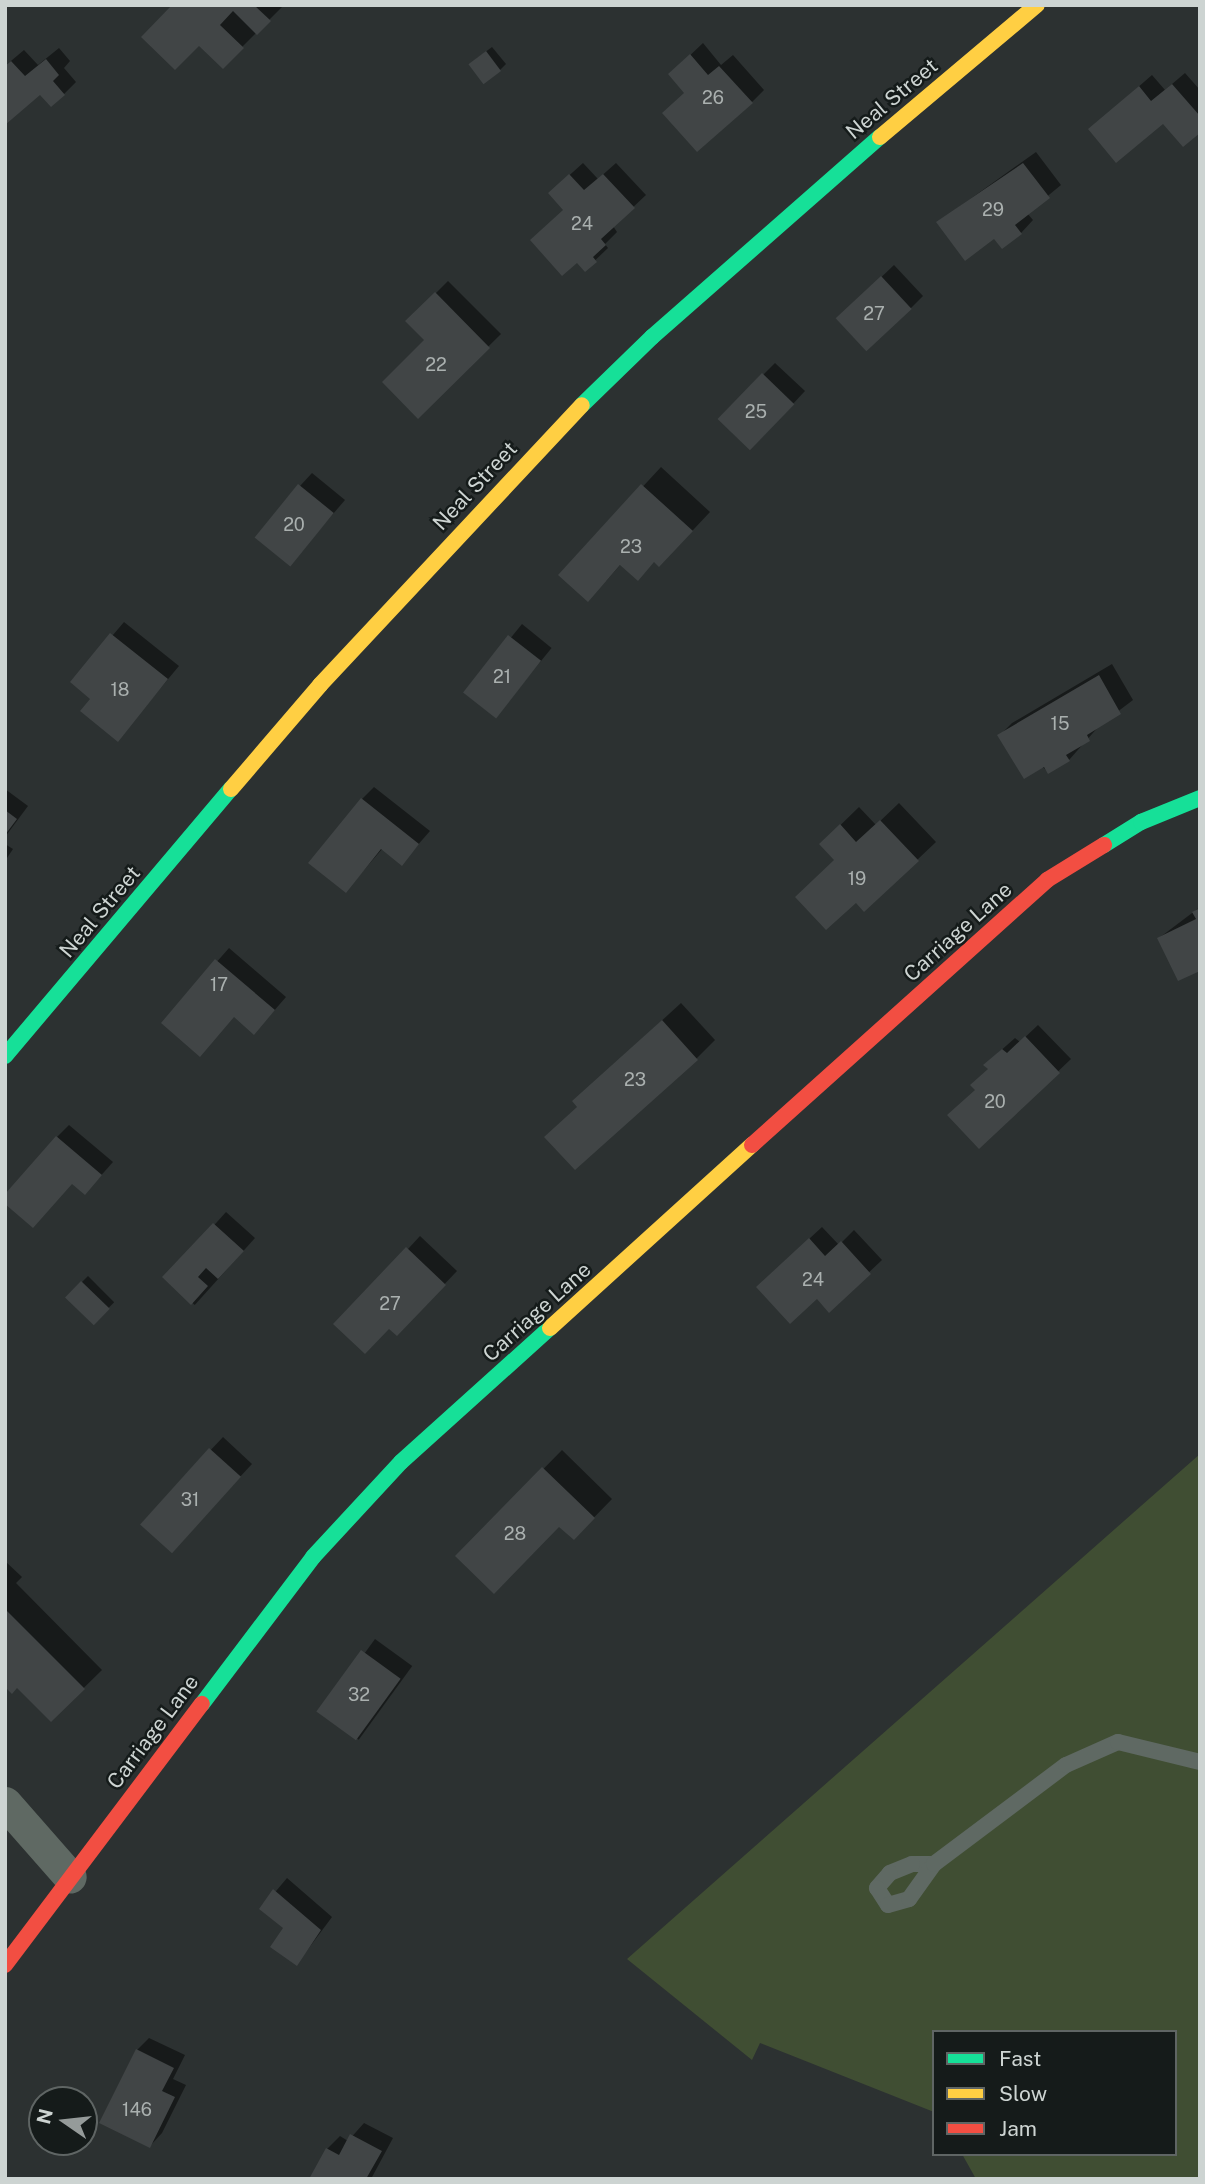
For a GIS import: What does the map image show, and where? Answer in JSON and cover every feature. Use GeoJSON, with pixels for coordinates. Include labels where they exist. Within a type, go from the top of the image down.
{"type":"FeatureCollection","features":[{"type":"Feature","properties":{"kind":"street","name":"Neal Street"},"geometry":{"type":"LineString","coordinates":[[5,1056],[320,685],[536,450],[652,337],[818,188],[1037,5]]}},
{"type":"Feature","properties":{"kind":"street","name":"Carriage Lane"},"geometry":{"type":"LineString","coordinates":[[5,1965],[313,1557],[401,1462],[1047,880],[1141,822],[1200,798]]}},
{"type":"Feature","properties":{"kind":"street"},"geometry":{"type":"LineString","coordinates":[[5,1803],[70,1877]]}},
{"type":"Feature","properties":{"kind":"lane"},"geometry":{"type":"LineString","coordinates":[[934,1864],[1066,1765],[1118,1742],[1200,1762]]}},
{"type":"Feature","properties":{"kind":"green space"},"geometry":{"type":"Polygon","coordinates":[[[1200,1454],[1200,2179],[976,2179],[963,2156],[1177,2156],[1177,2030],[932,2030],[932,2111],[760,2043],[752,2060],[627,1959],[1200,1454]]]}},
{"type":"Feature","properties":{"kind":"building"},"geometry":{"type":"Polygon","coordinates":[[[172,5],[254,5],[271,21],[257,35],[233,11],[220,25],[244,48],[223,69],[199,46],[175,70],[141,37],[172,5]]]}},
{"type":"Feature","properties":{"kind":"building"},"geometry":{"type":"Polygon","coordinates":[[[486,51],[501,71],[483,84],[468,64],[486,51]]]}},
{"type":"Feature","properties":{"kind":"building"},"geometry":{"type":"Polygon","coordinates":[[[690,54],[708,75],[719,66],[753,103],[697,152],[662,113],[684,93],[668,74],[690,54]]]}},
{"type":"Feature","properties":{"kind":"building"},"geometry":{"type":"Polygon","coordinates":[[[46,59],[59,75],[53,81],[65,95],[51,107],[40,95],[5,125],[5,66],[11,61],[25,76],[46,59]]]}},
{"type":"Feature","properties":{"kind":"building"},"geometry":{"type":"Polygon","coordinates":[[[1172,84],[1200,116],[1200,133],[1183,147],[1163,124],[1116,163],[1088,129],[1139,86],[1151,101],[1172,84]]]}},
{"type":"Feature","properties":{"kind":"building"},"geometry":{"type":"Polygon","coordinates":[[[1023,163],[1050,198],[1015,225],[1022,234],[1002,249],[994,239],[965,261],[936,222],[1023,163]]]}},
{"type":"Feature","properties":{"kind":"building"},"geometry":{"type":"Polygon","coordinates":[[[569,174],[584,190],[603,174],[635,208],[601,239],[606,245],[593,257],[597,262],[585,272],[577,263],[562,276],[530,240],[563,210],[548,193],[569,174]]]}},
{"type":"Feature","properties":{"kind":"building"},"geometry":{"type":"Polygon","coordinates":[[[881,276],[912,309],[866,351],[836,318],[881,276]]]}},
{"type":"Feature","properties":{"kind":"building"},"geometry":{"type":"Polygon","coordinates":[[[435,292],[490,348],[418,419],[382,382],[424,340],[405,321],[435,292]]]}},
{"type":"Feature","properties":{"kind":"building"},"geometry":{"type":"Polygon","coordinates":[[[762,373],[794,404],[750,450],[718,419],[762,373]]]}},
{"type":"Feature","properties":{"kind":"building"},"geometry":{"type":"Polygon","coordinates":[[[298,484],[334,513],[290,567],[255,538],[298,484]]]}},
{"type":"Feature","properties":{"kind":"building"},"geometry":{"type":"Polygon","coordinates":[[[641,484],[693,531],[659,567],[654,562],[638,581],[620,565],[588,602],[558,575],[641,484]]]}},
{"type":"Feature","properties":{"kind":"building"},"geometry":{"type":"Polygon","coordinates":[[[110,633],[168,679],[118,742],[80,711],[90,699],[70,682],[110,633]]]}},
{"type":"Feature","properties":{"kind":"building"},"geometry":{"type":"Polygon","coordinates":[[[508,635],[541,661],[496,718],[463,693],[508,635]]]}},
{"type":"Feature","properties":{"kind":"building"},"geometry":{"type":"Polygon","coordinates":[[[1099,675],[1121,714],[1087,735],[1090,741],[1066,755],[1070,761],[1048,774],[1044,767],[1024,779],[997,735],[1099,675]]]}},
{"type":"Feature","properties":{"kind":"building"},"geometry":{"type":"Polygon","coordinates":[[[361,798],[419,844],[402,866],[381,849],[346,893],[308,863],[361,798]]]}},
{"type":"Feature","properties":{"kind":"building"},"geometry":{"type":"Polygon","coordinates":[[[5,810],[17,819],[5,835],[5,810]]]}},
{"type":"Feature","properties":{"kind":"building"},"geometry":{"type":"Polygon","coordinates":[[[880,820],[919,861],[864,912],[856,903],[826,930],[795,897],[834,860],[819,844],[840,824],[856,842],[880,820]]]}},
{"type":"Feature","properties":{"kind":"building"},"geometry":{"type":"Polygon","coordinates":[[[1200,908],[1200,971],[1178,981],[1157,938],[1196,919],[1192,912],[1200,908]]]}},
{"type":"Feature","properties":{"kind":"building"},"geometry":{"type":"Polygon","coordinates":[[[215,959],[275,1010],[254,1035],[234,1017],[200,1057],[161,1023],[215,959]]]}},
{"type":"Feature","properties":{"kind":"building"},"geometry":{"type":"Polygon","coordinates":[[[662,1020],[698,1060],[575,1170],[544,1137],[577,1107],[572,1101],[662,1020]]]}},
{"type":"Feature","properties":{"kind":"building"},"geometry":{"type":"Polygon","coordinates":[[[1025,1036],[1060,1073],[979,1149],[947,1115],[975,1090],[970,1085],[988,1069],[983,1065],[1002,1049],[1007,1053],[1025,1036]]]}},
{"type":"Feature","properties":{"kind":"building"},"geometry":{"type":"Polygon","coordinates":[[[56,1136],[102,1175],[85,1195],[72,1184],[33,1228],[5,1204],[5,1194],[56,1136]]]}},
{"type":"Feature","properties":{"kind":"building"},"geometry":{"type":"Polygon","coordinates":[[[213,1223],[244,1251],[218,1279],[206,1268],[198,1277],[208,1286],[191,1305],[162,1277],[213,1223]]]}},
{"type":"Feature","properties":{"kind":"building"},"geometry":{"type":"Polygon","coordinates":[[[809,1238],[825,1256],[841,1241],[871,1274],[829,1313],[817,1299],[790,1324],[756,1287],[809,1238]]]}},
{"type":"Feature","properties":{"kind":"building"},"geometry":{"type":"Polygon","coordinates":[[[406,1247],[446,1285],[397,1336],[389,1329],[365,1354],[333,1324],[406,1247]]]}},
{"type":"Feature","properties":{"kind":"building"},"geometry":{"type":"Polygon","coordinates":[[[81,1281],[110,1309],[94,1325],[65,1298],[81,1281]]]}},
{"type":"Feature","properties":{"kind":"building"},"geometry":{"type":"Polygon","coordinates":[[[209,1448],[241,1477],[172,1553],[140,1525],[209,1448]]]}},
{"type":"Feature","properties":{"kind":"building"},"geometry":{"type":"Polygon","coordinates":[[[542,1467],[595,1518],[574,1540],[559,1527],[494,1594],[455,1556],[542,1467]]]}},
{"type":"Feature","properties":{"kind":"building"},"geometry":{"type":"Polygon","coordinates":[[[5,1609],[85,1689],[51,1722],[17,1688],[12,1694],[5,1687],[5,1609]]]}},
{"type":"Feature","properties":{"kind":"building"},"geometry":{"type":"Polygon","coordinates":[[[361,1650],[401,1679],[356,1740],[316,1711],[361,1650]]]}},
{"type":"Feature","properties":{"kind":"building"},"geometry":{"type":"Polygon","coordinates":[[[273,1889],[321,1930],[297,1966],[270,1947],[283,1928],[259,1909],[273,1889]]]}},
{"type":"Feature","properties":{"kind":"building"},"geometry":{"type":"Polygon","coordinates":[[[136,2049],[174,2068],[162,2091],[175,2097],[150,2148],[99,2123],[136,2049]]]}},
{"type":"Feature","properties":{"kind":"building"},"geometry":{"type":"Polygon","coordinates":[[[350,2134],[382,2151],[366,2179],[309,2179],[326,2148],[339,2155],[350,2134]]]}},
{"type":"Feature","properties":{"kind":"traffic: fast"},"geometry":{"type":"LineString","coordinates":[[582,405],[652,337],[880,137]]}},
{"type":"Feature","properties":{"kind":"traffic: fast"},"geometry":{"type":"LineString","coordinates":[[5,1056],[231,789]]}},
{"type":"Feature","properties":{"kind":"traffic: fast"},"geometry":{"type":"LineString","coordinates":[[1104,845],[1141,822],[1200,798]]}},
{"type":"Feature","properties":{"kind":"traffic: fast"},"geometry":{"type":"LineString","coordinates":[[202,1704],[313,1557],[401,1462],[550,1328]]}},
{"type":"Feature","properties":{"kind":"traffic: slow"},"geometry":{"type":"LineString","coordinates":[[880,137],[1037,5]]}},
{"type":"Feature","properties":{"kind":"traffic: slow"},"geometry":{"type":"LineString","coordinates":[[231,789],[320,685],[582,405]]}},
{"type":"Feature","properties":{"kind":"traffic: slow"},"geometry":{"type":"LineString","coordinates":[[550,1328],[752,1145]]}},
{"type":"Feature","properties":{"kind":"traffic: jam"},"geometry":{"type":"LineString","coordinates":[[752,1145],[1047,880],[1104,845]]}},
{"type":"Feature","properties":{"kind":"traffic: jam"},"geometry":{"type":"LineString","coordinates":[[5,1965],[202,1704]]}}]}
